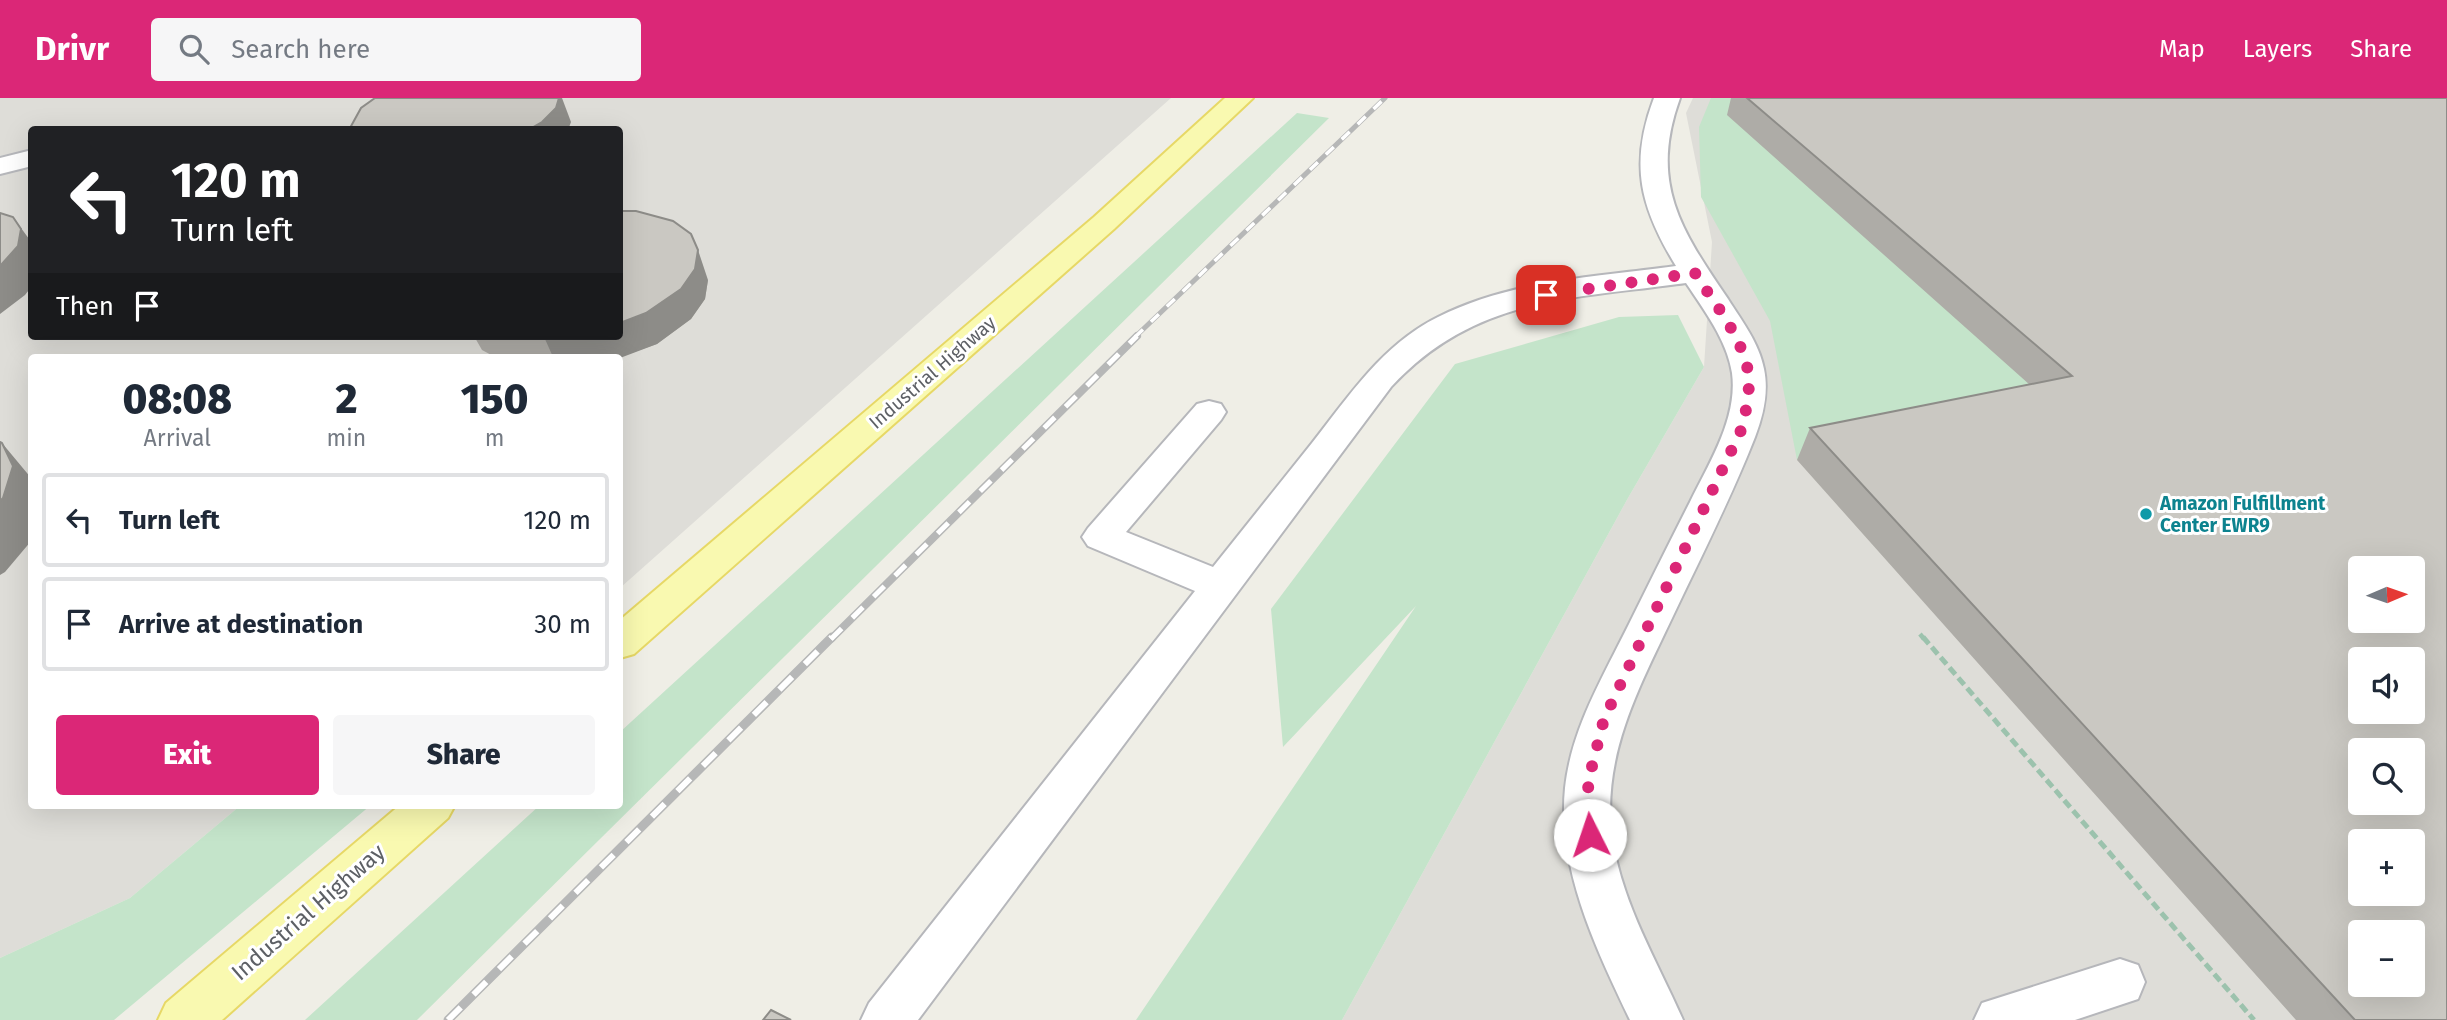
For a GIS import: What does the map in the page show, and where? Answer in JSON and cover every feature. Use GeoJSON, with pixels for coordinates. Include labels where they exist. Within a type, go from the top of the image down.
{"type":"FeatureCollection","features":[{"type":"Feature","properties":{"kind":"main road","name":"Industrial Highway"},"geometry":{"type":"LineString","coordinates":[[623,640],[1104,223],[1240,98]]}},
{"type":"Feature","properties":{"kind":"main road","name":"Industrial Highway"},"geometry":{"type":"LineString","coordinates":[[184,1020],[427,809]]}},
{"type":"Feature","properties":{"kind":"street"},"geometry":{"type":"LineString","coordinates":[[1657,1020],[1616,933],[1602,890],[1587,816],[1588,782],[1604,719],[1743,426],[1749,397],[1748,371],[1731,329],[1695,273],[1666,221],[1656,195],[1651,169],[1651,146],[1656,120],[1667,98]]}},
{"type":"Feature","properties":{"kind":"street"},"geometry":{"type":"LineString","coordinates":[[0,166],[28,159]]}},
{"type":"Feature","properties":{"kind":"street"},"geometry":{"type":"LineString","coordinates":[[887,1020],[1379,380],[1403,355],[1428,336],[1459,319],[1526,299],[1695,273]]}},
{"type":"Feature","properties":{"kind":"street"},"geometry":{"type":"LineString","coordinates":[[1209,412],[1101,537],[1221,586]]}},
{"type":"Feature","properties":{"kind":"street"},"geometry":{"type":"LineString","coordinates":[[2000,1020],[2120,982]]}},
{"type":"Feature","properties":{"kind":"path"},"geometry":{"type":"LineString","coordinates":[[1920,634],[2254,1020]]}},
{"type":"Feature","properties":{"kind":"shaded area"},"geometry":{"type":"Polygon","coordinates":[[[0,98],[1171,98],[623,585],[623,354],[28,354],[28,809],[236,809],[130,898],[0,958],[0,98]]]}},
{"type":"Feature","properties":{"kind":"shaded area"},"geometry":{"type":"Polygon","coordinates":[[[1693,98],[2447,98],[2447,1020],[1342,1020],[1628,498],[1704,367],[1712,242],[1686,113],[1693,98]]]}},
{"type":"Feature","properties":{"kind":"green space"},"geometry":{"type":"Polygon","coordinates":[[[1711,98],[1837,98],[2055,407],[1797,460],[1770,321],[1701,197],[1699,127],[1711,98]]]}},
{"type":"Feature","properties":{"kind":"green space"},"geometry":{"type":"Polygon","coordinates":[[[1297,113],[1329,118],[417,1020],[305,1020],[536,809],[623,809],[623,729],[1297,113]]]}},
{"type":"Feature","properties":{"kind":"green space"},"geometry":{"type":"Polygon","coordinates":[[[1678,315],[1704,367],[1628,498],[1342,1020],[1136,1020],[1416,606],[1283,747],[1271,609],[1455,364],[1619,317],[1678,315]]]}},
{"type":"Feature","properties":{"kind":"green space"},"geometry":{"type":"Polygon","coordinates":[[[236,809],[366,809],[114,1020],[0,1020],[0,958],[130,898],[236,809]]]}},
{"type":"Feature","properties":{"kind":"building"},"geometry":{"type":"Polygon","coordinates":[[[375,98],[559,98],[556,108],[535,126],[351,126],[361,108],[375,98]]]}},
{"type":"Feature","properties":{"kind":"building","name":"Amazon Fulfillment Center EWR9"},"geometry":{"type":"Polygon","coordinates":[[[1747,98],[2447,98],[2447,1020],[2355,1020],[1810,428],[2072,376],[1747,98]]]}},
{"type":"Feature","properties":{"kind":"building"},"geometry":{"type":"Polygon","coordinates":[[[623,211],[636,211],[673,221],[691,234],[698,250],[695,269],[681,289],[646,313],[623,322],[623,211]]]}},
{"type":"Feature","properties":{"kind":"building"},"geometry":{"type":"Polygon","coordinates":[[[0,213],[13,217],[21,229],[18,246],[0,266],[0,213]]]}},
{"type":"Feature","properties":{"kind":"building"},"geometry":{"type":"Polygon","coordinates":[[[0,442],[13,466],[0,501],[0,442]]]}},
{"type":"Feature","properties":{"kind":"building"},"geometry":{"type":"Polygon","coordinates":[[[771,1010],[791,1020],[763,1020],[771,1010]]]}},
{"type":"Feature","properties":{"kind":"railway"},"geometry":{"type":"LineString","coordinates":[[1135,337],[1385,98]]}},
{"type":"Feature","properties":{"kind":"railway"},"geometry":{"type":"LineString","coordinates":[[831,639],[1137,336]]}},
{"type":"Feature","properties":{"kind":"railway"},"geometry":{"type":"LineString","coordinates":[[448,1020],[832,637]]}},
{"type":"Feature","properties":{"kind":"place","name":"Amazon Fulfillment Center EWR9"},"geometry":{"type":"Point","coordinates":[2146,514]}},
{"type":"Feature","properties":{"kind":"route"},"geometry":{"type":"LineString","coordinates":[[1546,295],[1695,273],[1731,329],[1748,371],[1749,397],[1743,426],[1604,719],[1594,749],[1588,782],[1587,816],[1590,835]]}}]}
